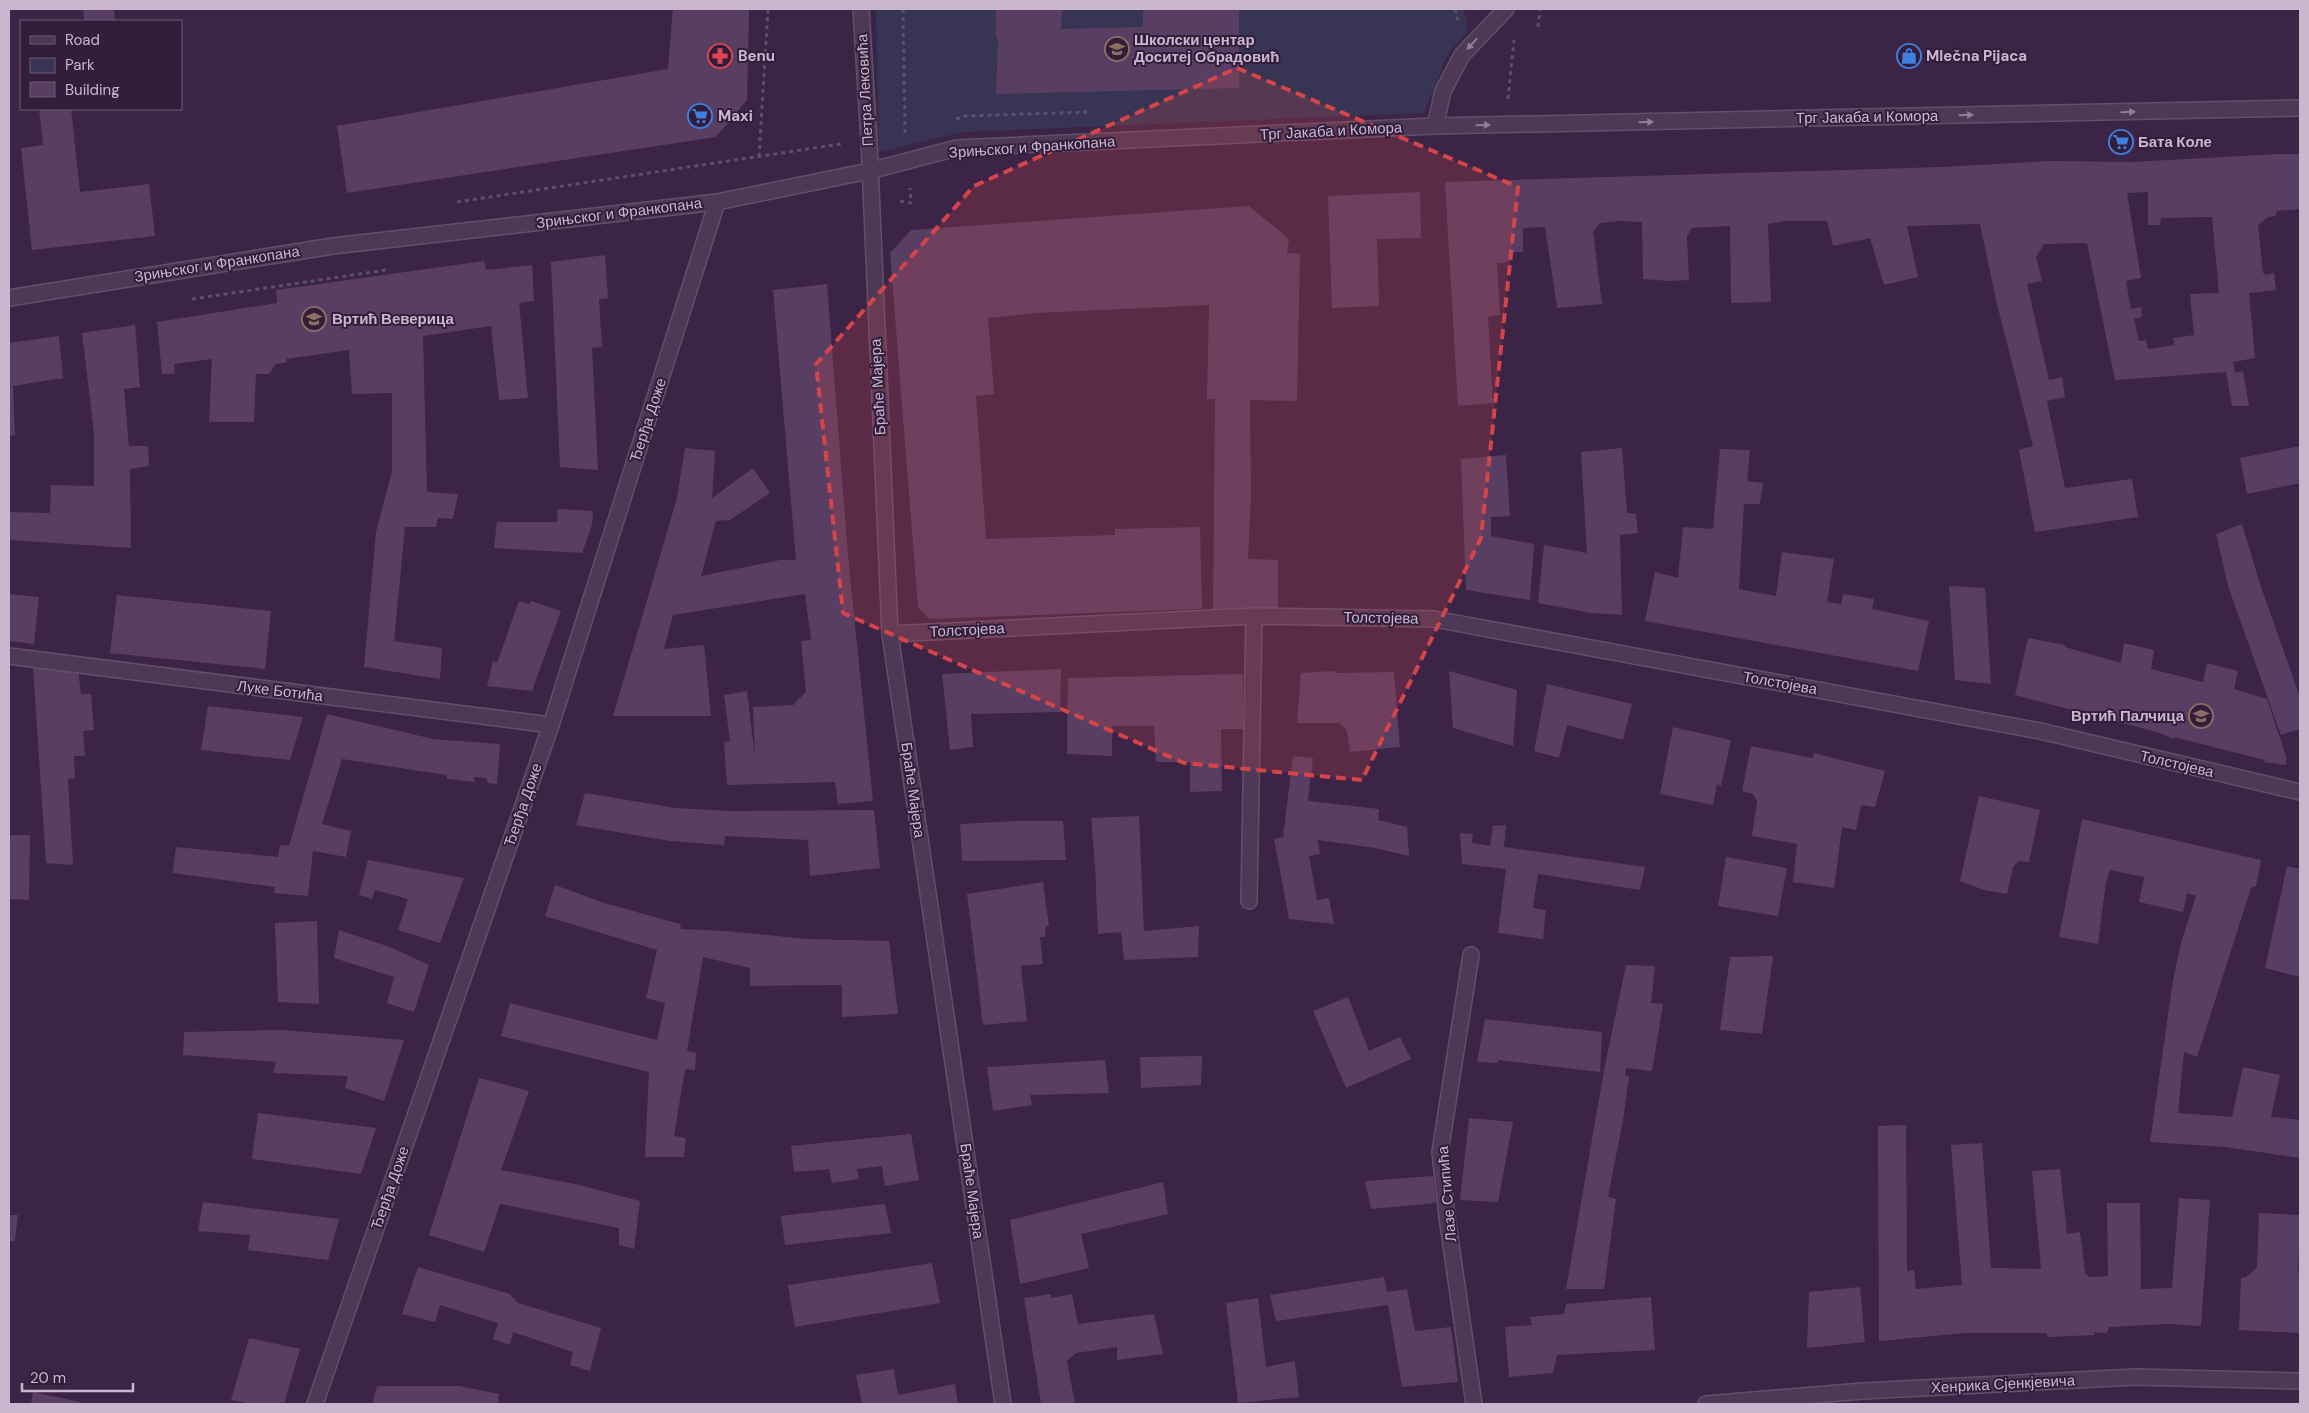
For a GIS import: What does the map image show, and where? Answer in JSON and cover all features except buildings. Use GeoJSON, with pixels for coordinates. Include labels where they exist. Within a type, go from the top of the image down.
{"type":"FeatureCollection","features":[{"type":"Feature","properties":{"kind":"street","name":"Петра Лековића"},"geometry":{"type":"LineString","coordinates":[[860,9],[869,171]]}},
{"type":"Feature","properties":{"kind":"street"},"geometry":{"type":"LineString","coordinates":[[1486,28],[1487,9]]}},
{"type":"Feature","properties":{"kind":"street"},"geometry":{"type":"LineString","coordinates":[[1435,126],[1443,92],[1462,55],[1506,9]]}},
{"type":"Feature","properties":{"kind":"street","name":"Трг Јакаба и Комора"},"geometry":{"type":"LineString","coordinates":[[1228,136],[1435,126],[2300,108]]}},
{"type":"Feature","properties":{"kind":"street","name":"Зрињског и Франкопана"},"geometry":{"type":"LineString","coordinates":[[9,298],[333,246],[717,202],[869,171],[957,148],[1228,136]]}},
{"type":"Feature","properties":{"kind":"street","name":"Браће Мајера"},"geometry":{"type":"LineString","coordinates":[[869,171],[890,634],[1003,1404]]}},
{"type":"Feature","properties":{"kind":"street","name":"Ђерђа Доже"},"geometry":{"type":"LineString","coordinates":[[315,1404],[551,725],[717,202]]}},
{"type":"Feature","properties":{"kind":"street"},"geometry":{"type":"LineString","coordinates":[[1249,901],[1254,616]]}},
{"type":"Feature","properties":{"kind":"street","name":"Толстојева"},"geometry":{"type":"LineString","coordinates":[[890,634],[1254,616],[1434,618],[2040,732],[2300,792]]}},
{"type":"Feature","properties":{"kind":"street","name":"Луке Ботића"},"geometry":{"type":"LineString","coordinates":[[9,656],[551,725]]}},
{"type":"Feature","properties":{"kind":"street","name":"Лазе Стипића"},"geometry":{"type":"LineString","coordinates":[[1472,955],[1440,1152],[1447,1217],[1474,1404]]}},
{"type":"Feature","properties":{"kind":"street","name":"Хенрика Сјенкјевича"},"geometry":{"type":"LineString","coordinates":[[1706,1404],[1863,1391],[2136,1377],[2300,1382]]}},
{"type":"Feature","properties":{"kind":"path"},"geometry":{"type":"LineString","coordinates":[[760,157],[768,9]]}},
{"type":"Feature","properties":{"kind":"path"},"geometry":{"type":"LineString","coordinates":[[903,9],[905,136],[914,134]]}},
{"type":"Feature","properties":{"kind":"path"},"geometry":{"type":"LineString","coordinates":[[1455,9],[1459,28]]}},
{"type":"Feature","properties":{"kind":"path"},"geometry":{"type":"LineString","coordinates":[[1538,27],[1540,9]]}},
{"type":"Feature","properties":{"kind":"path"},"geometry":{"type":"LineString","coordinates":[[1514,37],[1506,121],[1530,124]]}},
{"type":"Feature","properties":{"kind":"path"},"geometry":{"type":"LineString","coordinates":[[948,122],[966,116],[1096,112]]}},
{"type":"Feature","properties":{"kind":"highlighted area"},"geometry":{"type":"Polygon","coordinates":[[[1237,68],[1518,187],[1481,538],[1362,780],[1184,763],[843,613],[816,364],[974,186],[1237,68]]]}},
{"type":"Feature","properties":{"kind":"green space"},"geometry":{"type":"Polygon","coordinates":[[[876,9],[1464,9],[1468,31],[1448,54],[1424,113],[962,132],[879,152],[876,9]]]}},
{"type":"Feature","properties":{"kind":"place","name":"Школски центар Доситеј Обрадовић"},"geometry":{"type":"Point","coordinates":[1117,49]}},
{"type":"Feature","properties":{"kind":"place","name":"Benu"},"geometry":{"type":"Point","coordinates":[720,56]}},
{"type":"Feature","properties":{"kind":"place","name":"Mlečna Pijaca"},"geometry":{"type":"Point","coordinates":[1909,56]}},
{"type":"Feature","properties":{"kind":"place","name":"Maxi"},"geometry":{"type":"Point","coordinates":[700,116]}},
{"type":"Feature","properties":{"kind":"place","name":"Бата Коле"},"geometry":{"type":"Point","coordinates":[2121,142]}},
{"type":"Feature","properties":{"kind":"place","name":"Вртић Веверица"},"geometry":{"type":"Point","coordinates":[314,319]}},
{"type":"Feature","properties":{"kind":"place","name":"Вртић Палчица"},"geometry":{"type":"Point","coordinates":[2201,716]}}]}
